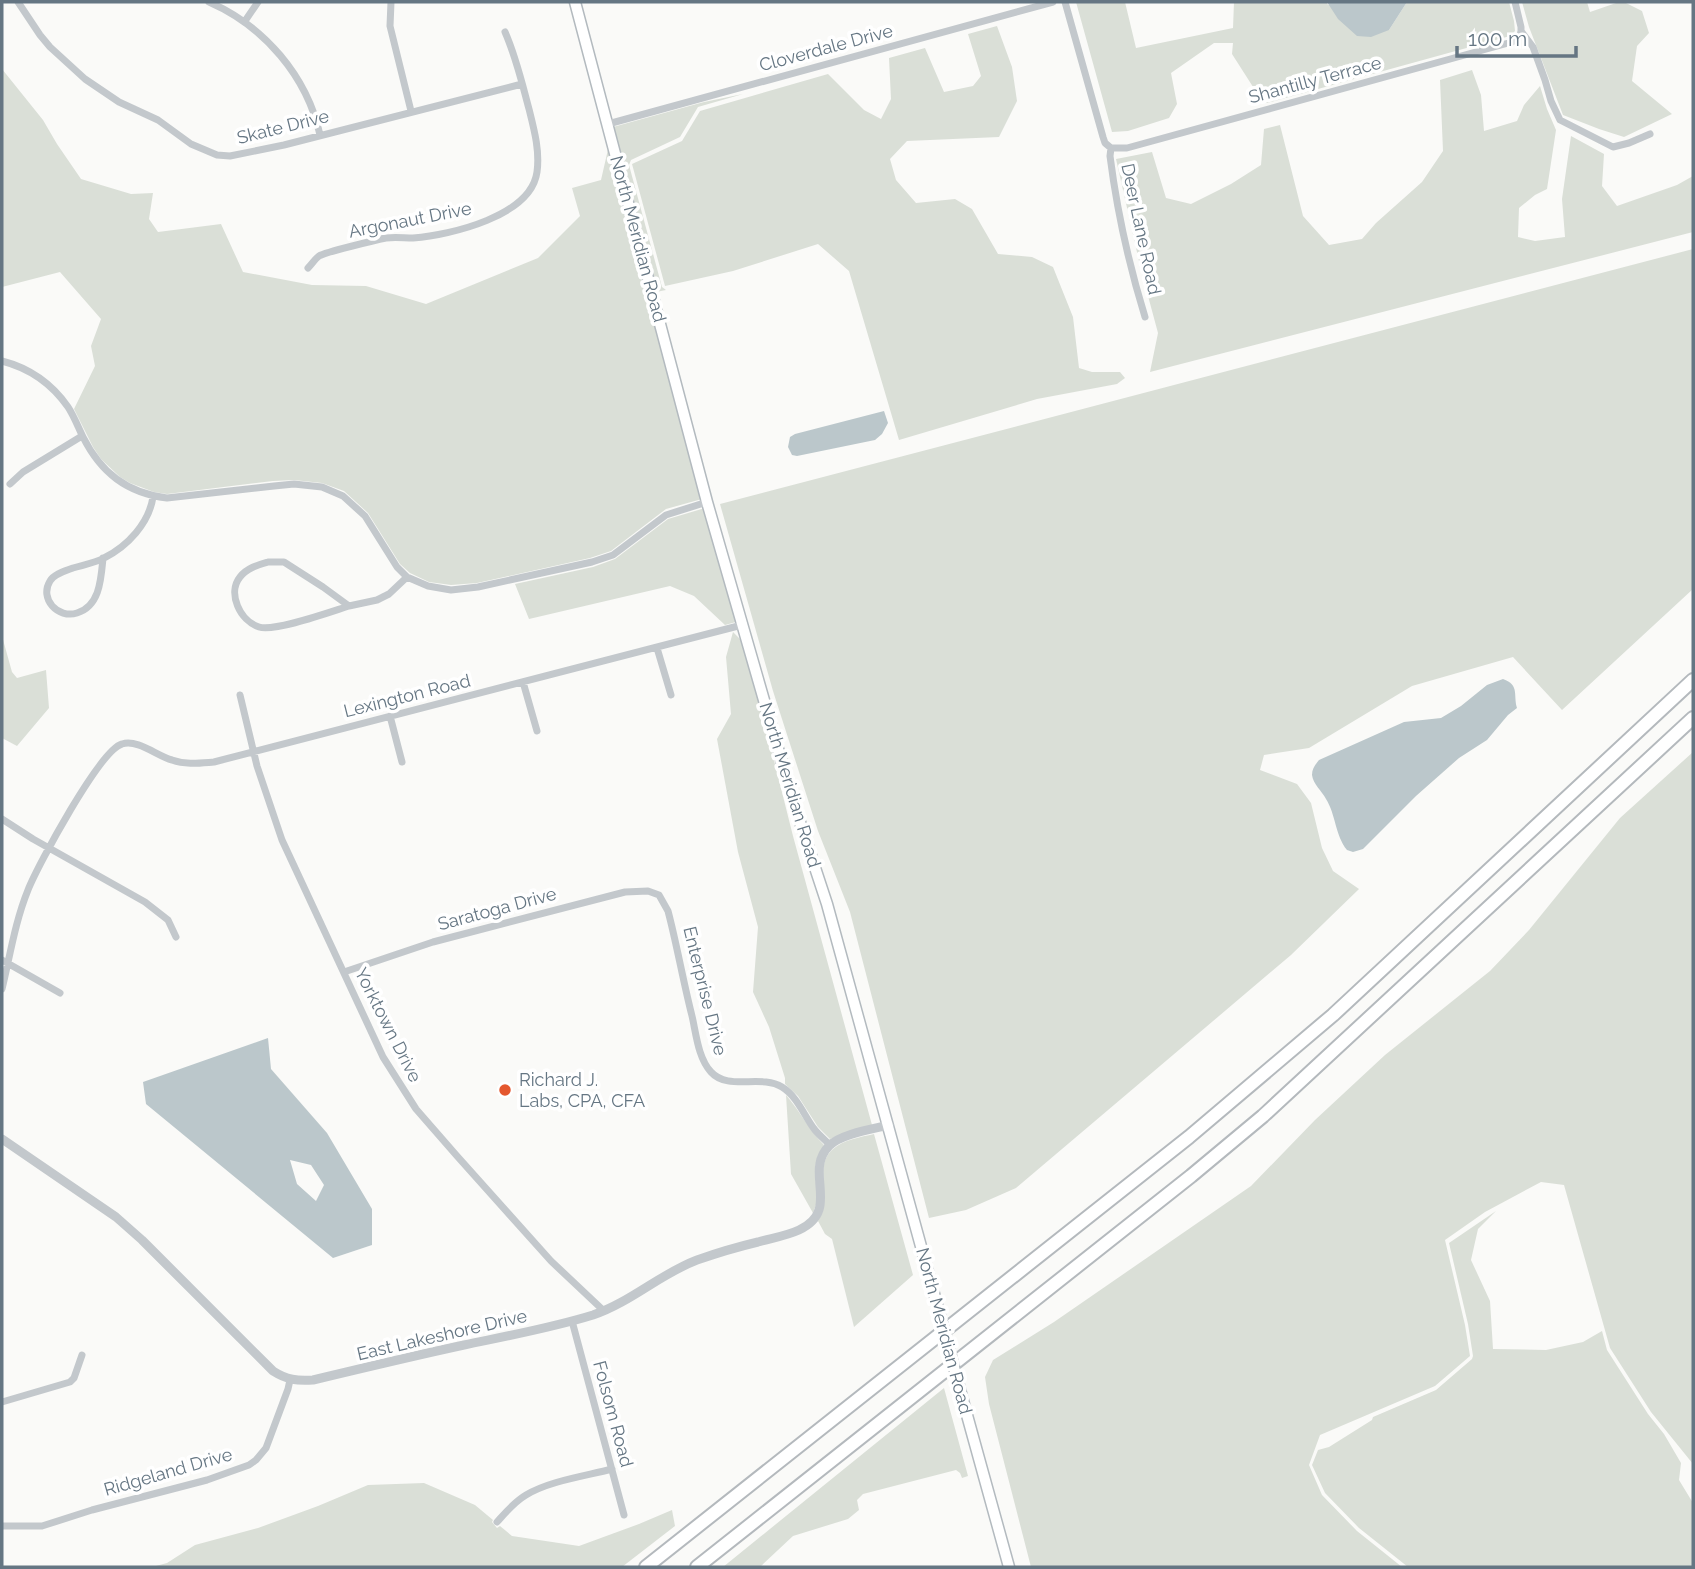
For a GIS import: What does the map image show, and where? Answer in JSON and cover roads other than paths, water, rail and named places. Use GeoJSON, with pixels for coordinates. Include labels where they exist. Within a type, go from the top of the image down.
{"type":"FeatureCollection","features":[{"type":"Feature","properties":{"kind":"highway"},"geometry":{"type":"LineString","coordinates":[[646,1567],[1189,1137],[1260,1077],[1333,1015],[1693,680]]}},
{"type":"Feature","properties":{"kind":"highway"},"geometry":{"type":"LineString","coordinates":[[697,1567],[1263,1116],[1693,718]]}},
{"type":"Feature","properties":{"kind":"main road","name":"North Meridian Road"},"geometry":{"type":"LineString","coordinates":[[575,2],[741,625],[793,801],[827,904],[1009,1567]]}},
{"type":"Feature","properties":{"kind":"street","name":"Skate Drive"},"geometry":{"type":"LineString","coordinates":[[18,2],[50,47],[85,79],[119,102],[158,120],[191,144],[216,155],[230,156],[284,145],[522,84]]}},
{"type":"Feature","properties":{"kind":"street"},"geometry":{"type":"LineString","coordinates":[[209,2],[245,21],[266,40],[293,72],[313,108],[320,135]]}},
{"type":"Feature","properties":{"kind":"street"},"geometry":{"type":"LineString","coordinates":[[245,21],[258,2]]}},
{"type":"Feature","properties":{"kind":"street"},"geometry":{"type":"LineString","coordinates":[[391,2],[390,26],[411,111]]}},
{"type":"Feature","properties":{"kind":"street","name":"Cloverdale Drive"},"geometry":{"type":"LineString","coordinates":[[608,124],[1053,2]]}},
{"type":"Feature","properties":{"kind":"street","name":"Deer Lane Road"},"geometry":{"type":"LineString","coordinates":[[1065,2],[1103,137],[1111,148],[1118,208],[1145,317]]}},
{"type":"Feature","properties":{"kind":"street"},"geometry":{"type":"LineString","coordinates":[[1515,2],[1521,31],[1533,47],[1550,101],[1560,120],[1613,146],[1629,144],[1650,135]]}},
{"type":"Feature","properties":{"kind":"street","name":"Shantilly Terrace"},"geometry":{"type":"LineString","coordinates":[[1111,148],[1127,148],[1512,42],[1521,31]]}},
{"type":"Feature","properties":{"kind":"street","name":"Argonaut Drive"},"geometry":{"type":"LineString","coordinates":[[308,268],[321,255],[335,251],[386,238],[414,238],[472,226],[501,215],[525,198],[537,173],[536,138],[512,48],[505,32]]}},
{"type":"Feature","properties":{"kind":"street"},"geometry":{"type":"LineString","coordinates":[[2,361],[33,373],[50,386],[68,408],[82,436],[106,471],[129,487],[167,498],[294,484],[322,487],[343,496],[365,516],[397,567],[407,577],[428,586],[451,590],[478,587],[592,562],[613,555],[666,515],[707,502]]}},
{"type":"Feature","properties":{"kind":"street"},"geometry":{"type":"LineString","coordinates":[[10,484],[23,472],[82,436]]}},
{"type":"Feature","properties":{"kind":"street"},"geometry":{"type":"LineString","coordinates":[[103,558],[98,594],[91,604],[81,612],[69,615],[61,614],[53,607],[47,594],[50,580],[103,558],[124,545],[133,537],[150,512],[153,496]]}},
{"type":"Feature","properties":{"kind":"street"},"geometry":{"type":"LineString","coordinates":[[349,606],[284,562],[268,562],[253,567],[237,580],[235,596],[239,610],[258,627],[273,628],[377,600],[389,594],[407,577]]}},
{"type":"Feature","properties":{"kind":"street","name":"Lexington Road"},"geometry":{"type":"LineString","coordinates":[[50,849],[93,774],[112,750],[123,743],[130,743],[173,761],[214,762],[741,625]]}},
{"type":"Feature","properties":{"kind":"street"},"geometry":{"type":"LineString","coordinates":[[657,648],[671,695]]}},
{"type":"Feature","properties":{"kind":"street"},"geometry":{"type":"LineString","coordinates":[[523,682],[537,731]]}},
{"type":"Feature","properties":{"kind":"street","name":"Yorktown Drive"},"geometry":{"type":"LineString","coordinates":[[240,695],[266,797],[282,840],[374,1040],[404,1092],[416,1109],[551,1261],[604,1311]]}},
{"type":"Feature","properties":{"kind":"street"},"geometry":{"type":"LineString","coordinates":[[390,716],[402,762]]}},
{"type":"Feature","properties":{"kind":"street"},"geometry":{"type":"LineString","coordinates":[[2,819],[145,902],[167,920],[176,937]]}},
{"type":"Feature","properties":{"kind":"street"},"geometry":{"type":"LineString","coordinates":[[2,989],[5,962],[21,910],[28,890],[50,849]]}},
{"type":"Feature","properties":{"kind":"street","name":"Saratoga Drive"},"geometry":{"type":"LineString","coordinates":[[344,972],[433,942],[625,892],[648,891],[659,895]]}},
{"type":"Feature","properties":{"kind":"street","name":"Enterprise Drive"},"geometry":{"type":"LineString","coordinates":[[659,895],[668,911],[697,1039],[710,1071],[729,1081],[758,1081],[781,1086],[795,1099],[815,1130],[830,1145]]}},
{"type":"Feature","properties":{"kind":"street"},"geometry":{"type":"LineString","coordinates":[[5,962],[61,993]]}},
{"type":"Feature","properties":{"kind":"street"},"geometry":{"type":"LineString","coordinates":[[830,1145],[848,1136],[889,1125]]}},
{"type":"Feature","properties":{"kind":"street"},"geometry":{"type":"LineString","coordinates":[[2,1139],[116,1217],[273,1371],[290,1380]]}},
{"type":"Feature","properties":{"kind":"street","name":"East Lakeshore Drive"},"geometry":{"type":"LineString","coordinates":[[290,1380],[313,1380],[572,1321],[619,1305],[694,1261],[808,1225],[820,1209],[819,1167],[821,1158],[830,1145]]}},
{"type":"Feature","properties":{"kind":"street","name":"Folsom Road"},"geometry":{"type":"LineString","coordinates":[[572,1321],[624,1515]]}},
{"type":"Feature","properties":{"kind":"street"},"geometry":{"type":"LineString","coordinates":[[2,1402],[70,1382],[74,1378],[82,1354]]}},
{"type":"Feature","properties":{"kind":"street","name":"Ridgeland Drive"},"geometry":{"type":"LineString","coordinates":[[2,1526],[42,1526],[207,1480],[249,1465],[266,1448],[290,1380]]}},
{"type":"Feature","properties":{"kind":"street"},"geometry":{"type":"LineString","coordinates":[[497,1522],[513,1504],[544,1486],[612,1469]]}},
{"type":"Feature","properties":{"kind":"place","name":"Richard J. Labs, CPA, CFA"},"geometry":{"type":"Point","coordinates":[505,1090]}}]}
